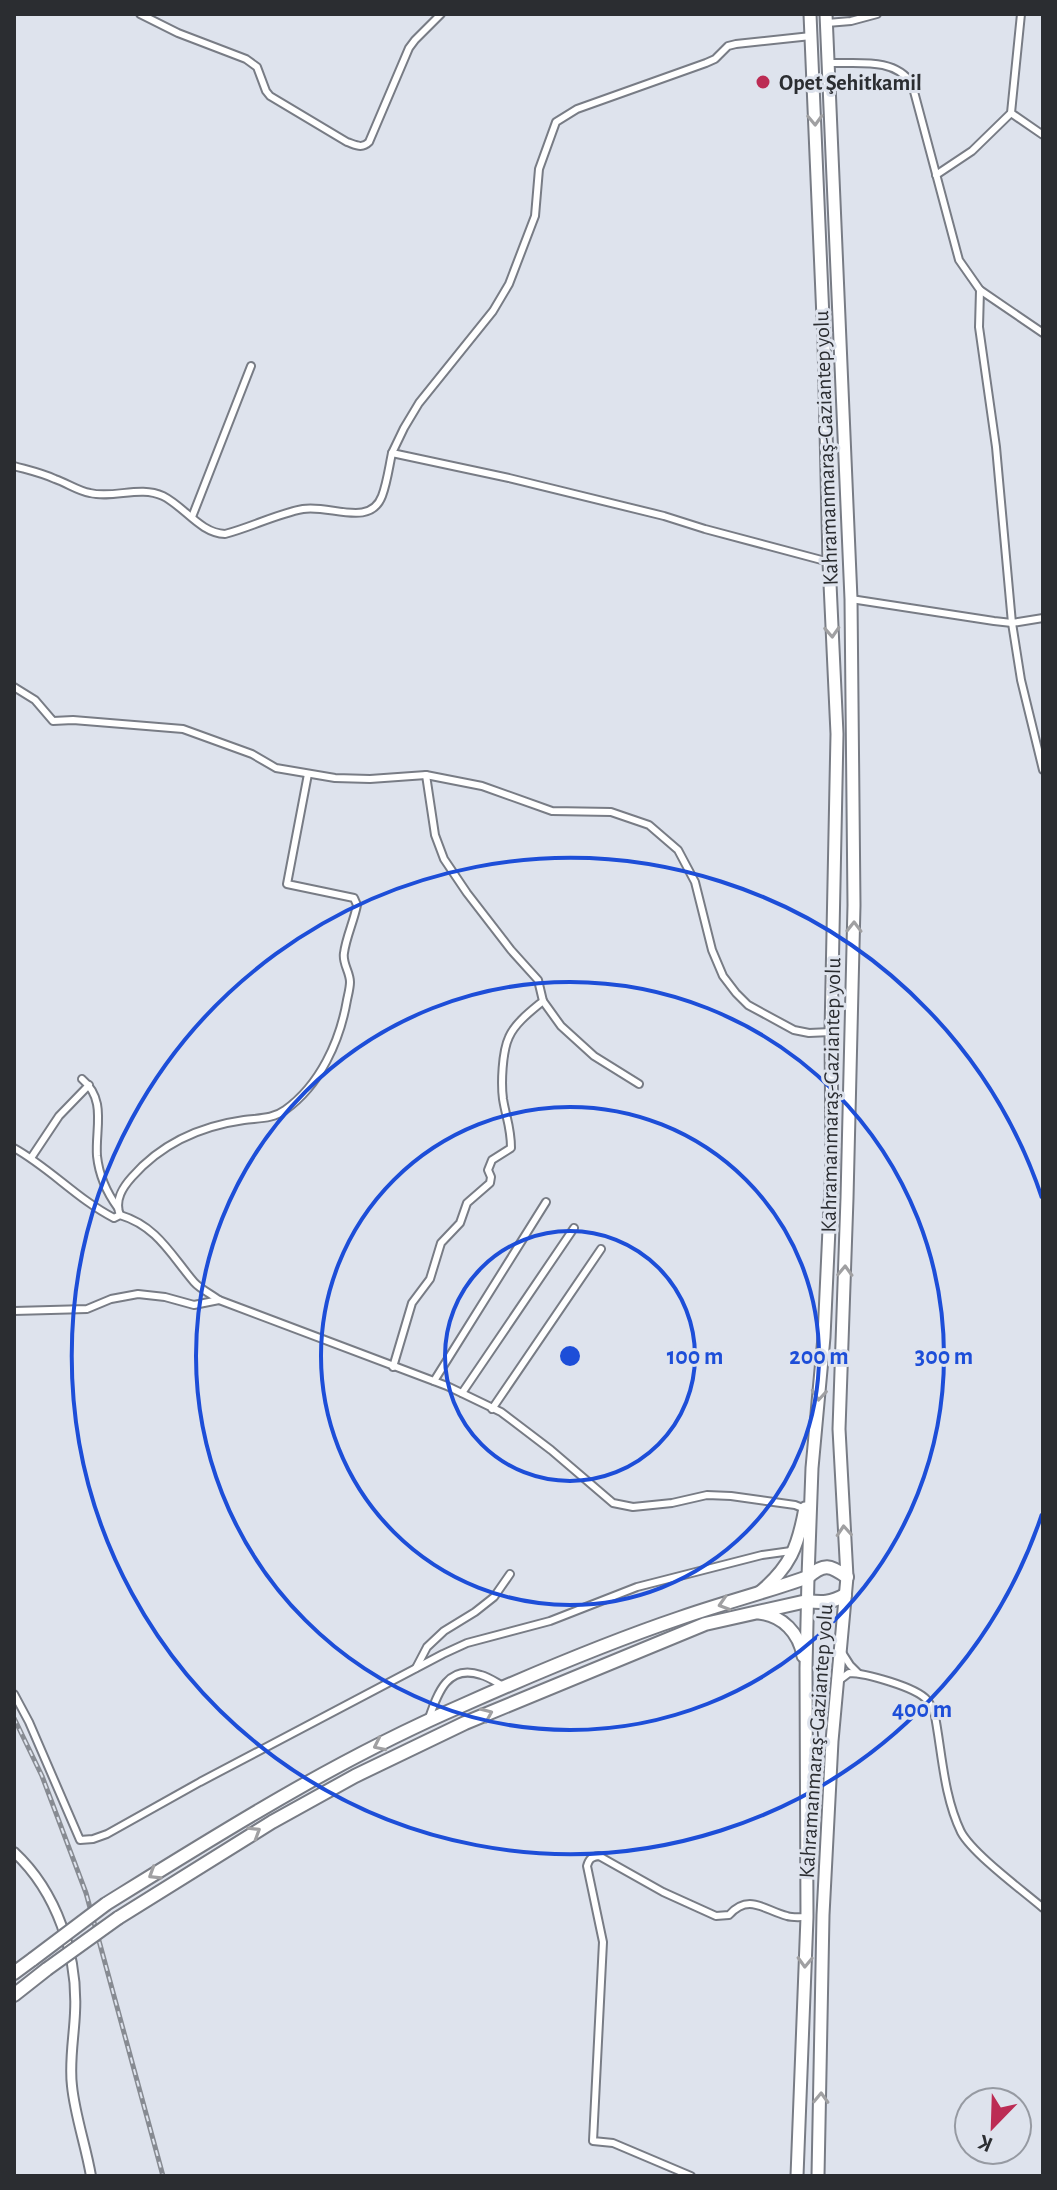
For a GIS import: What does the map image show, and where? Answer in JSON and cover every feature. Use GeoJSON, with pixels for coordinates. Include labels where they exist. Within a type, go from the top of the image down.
{"type":"FeatureCollection","features":[{"type":"Feature","properties":{"kind":"highway","name":"Kahramanmaraş-Gaziantep yolu"},"geometry":{"type":"LineString","coordinates":[[797,2176],[807,1917],[807,1601],[812,1468],[824,1337],[830,1215],[837,734],[810,14]]}},
{"type":"Feature","properties":{"kind":"highway","name":"Kahramanmaraş-Gaziantep yolu"},"geometry":{"type":"LineString","coordinates":[[818,2176],[823,1915],[847,1577],[839,1429],[854,905],[851,599],[827,18]]}},
{"type":"Feature","properties":{"kind":"highway"},"geometry":{"type":"LineString","coordinates":[[759,1593],[776,1579],[795,1550],[812,1468]]}},
{"type":"Feature","properties":{"kind":"highway"},"geometry":{"type":"LineString","coordinates":[[14,1972],[106,1904],[263,1807],[346,1760],[428,1721],[628,1637],[808,1577],[825,1566],[847,1577]]}},
{"type":"Feature","properties":{"kind":"highway"},"geometry":{"type":"LineString","coordinates":[[14,1996],[118,1918],[272,1822],[355,1776],[465,1723],[705,1624],[807,1601],[834,1601],[845,1595]]}},
{"type":"Feature","properties":{"kind":"highway"},"geometry":{"type":"LineString","coordinates":[[751,1612],[769,1614],[784,1621],[795,1634],[806,1668]]}},
{"type":"Feature","properties":{"kind":"street"},"geometry":{"type":"LineString","coordinates":[[140,14],[178,33],[246,59],[257,67],[270,96],[359,147],[369,142],[409,48],[441,14]]}},
{"type":"Feature","properties":{"kind":"street"},"geometry":{"type":"LineString","coordinates":[[827,18],[851,21],[877,14]]}},
{"type":"Feature","properties":{"kind":"street"},"geometry":{"type":"LineString","coordinates":[[936,175],[972,151],[1011,113],[1021,14]]}},
{"type":"Feature","properties":{"kind":"street"},"geometry":{"type":"LineString","coordinates":[[14,466],[52,477],[89,493],[110,495],[144,491],[158,494],[173,501],[207,530],[217,534],[304,509],[322,507],[356,514],[367,513],[381,500],[392,453],[419,403],[493,311],[509,284],[535,216],[539,169],[556,122],[577,109],[706,63],[728,46],[811,36]]}},
{"type":"Feature","properties":{"kind":"street"},"geometry":{"type":"LineString","coordinates":[[829,63],[882,65],[900,70],[908,77],[959,260],[980,290],[1043,333]]}},
{"type":"Feature","properties":{"kind":"street"},"geometry":{"type":"LineString","coordinates":[[1011,113],[1043,135]]}},
{"type":"Feature","properties":{"kind":"street"},"geometry":{"type":"LineString","coordinates":[[980,290],[979,327],[996,447],[1012,623],[1021,680],[1043,770]]}},
{"type":"Feature","properties":{"kind":"street"},"geometry":{"type":"LineString","coordinates":[[192,517],[251,366]]}},
{"type":"Feature","properties":{"kind":"street"},"geometry":{"type":"LineString","coordinates":[[392,453],[664,516],[829,562]]}},
{"type":"Feature","properties":{"kind":"street"},"geometry":{"type":"LineString","coordinates":[[851,599],[1012,623],[1043,618]]}},
{"type":"Feature","properties":{"kind":"street"},"geometry":{"type":"LineString","coordinates":[[14,687],[35,700],[53,721],[183,729],[252,754],[276,768],[335,778],[426,775],[482,786],[552,811],[611,812],[649,825],[678,850],[695,882],[712,950],[723,976],[736,993],[748,1005],[794,1030],[831,1032]]}},
{"type":"Feature","properties":{"kind":"street"},"geometry":{"type":"LineString","coordinates":[[14,1148],[98,1210],[114,1218],[119,1211],[121,1189],[147,1160],[179,1139],[198,1131],[265,1119],[282,1112],[308,1090],[330,1054],[343,1020],[350,981],[344,953],[357,905],[354,898],[287,884],[308,774]]}},
{"type":"Feature","properties":{"kind":"street"},"geometry":{"type":"LineString","coordinates":[[426,775],[435,835],[444,859],[485,916],[538,980],[543,1001],[561,1026],[594,1056],[639,1084]]}},
{"type":"Feature","properties":{"kind":"street"},"geometry":{"type":"LineString","coordinates":[[393,1367],[412,1303],[430,1279],[441,1243],[460,1223],[467,1203],[490,1183],[488,1170],[492,1160],[511,1148],[511,1128],[503,1098],[503,1063],[509,1037],[543,1001]]}},
{"type":"Feature","properties":{"kind":"street"},"geometry":{"type":"LineString","coordinates":[[82,1079],[89,1085],[99,1106],[97,1156],[106,1193],[119,1211],[147,1228],[172,1252],[195,1284],[219,1300],[434,1381],[501,1412],[613,1503],[633,1507],[707,1495],[795,1505],[805,1509]]}},
{"type":"Feature","properties":{"kind":"street"},"geometry":{"type":"LineString","coordinates":[[31,1158],[59,1116],[89,1085]]}},
{"type":"Feature","properties":{"kind":"street"},"geometry":{"type":"LineString","coordinates":[[434,1381],[546,1202]]}},
{"type":"Feature","properties":{"kind":"street"},"geometry":{"type":"LineString","coordinates":[[462,1393],[574,1228]]}},
{"type":"Feature","properties":{"kind":"street"},"geometry":{"type":"LineString","coordinates":[[492,1409],[601,1249]]}},
{"type":"Feature","properties":{"kind":"street"},"geometry":{"type":"LineString","coordinates":[[14,1311],[87,1309],[111,1299],[138,1294],[194,1305],[219,1300]]}},
{"type":"Feature","properties":{"kind":"street"},"geometry":{"type":"LineString","coordinates":[[14,1694],[80,1840],[93,1839],[467,1643],[550,1621],[637,1587],[762,1555],[795,1550]]}},
{"type":"Feature","properties":{"kind":"street"},"geometry":{"type":"LineString","coordinates":[[416,1668],[427,1647],[444,1631],[494,1597],[510,1574]]}},
{"type":"Feature","properties":{"kind":"street"},"geometry":{"type":"LineString","coordinates":[[841,1645],[845,1657],[858,1673]]}},
{"type":"Feature","properties":{"kind":"street"},"geometry":{"type":"LineString","coordinates":[[428,1721],[445,1682],[458,1673],[480,1674],[505,1687]]}},
{"type":"Feature","properties":{"kind":"street"},"geometry":{"type":"LineString","coordinates":[[837,1686],[843,1676],[858,1673],[926,1698],[934,1711],[950,1801],[962,1834],[977,1851],[1043,1908]]}},
{"type":"Feature","properties":{"kind":"street"},"geometry":{"type":"LineString","coordinates":[[14,1852],[42,1883],[55,1906],[67,1946],[75,1985],[72,2086],[91,2176]]}},
{"type":"Feature","properties":{"kind":"street"},"geometry":{"type":"LineString","coordinates":[[691,2176],[613,2143],[593,2141],[603,1942],[587,1866],[589,1860],[599,1856],[663,1892],[716,1916],[729,1915],[737,1906],[747,1904],[789,1917],[807,1917]]}},
{"type":"Feature","properties":{"kind":"railway"},"geometry":{"type":"LineString","coordinates":[[14,1718],[42,1776],[86,1893],[163,2176]]}},
{"type":"Feature","properties":{"kind":"place","name":"Opet Şehitkamil"},"geometry":{"type":"Point","coordinates":[763,82]}}]}
